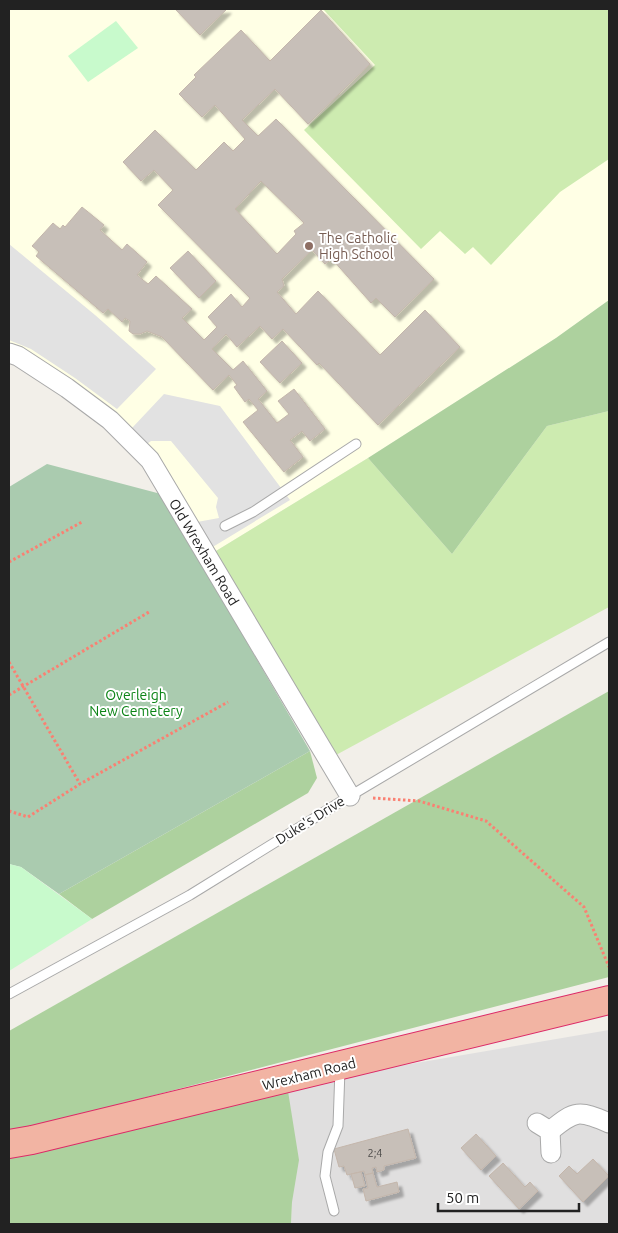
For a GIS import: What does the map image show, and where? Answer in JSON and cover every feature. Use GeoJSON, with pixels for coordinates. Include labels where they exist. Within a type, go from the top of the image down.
{"type":"FeatureCollection","features":[{"type":"Feature","properties":{"kind":"highway","name":"Wrexham Road"},"geometry":{"type":"LineString","coordinates":[[9,1144],[609,1000]]}},
{"type":"Feature","properties":{"kind":"street","name":"Old Wrexham Road"},"geometry":{"type":"LineString","coordinates":[[9,353],[18,356],[103,414],[150,460],[350,796]]}},
{"type":"Feature","properties":{"kind":"street"},"geometry":{"type":"LineString","coordinates":[[551,1153],[544,1127],[567,1116],[582,1113],[609,1123]]}},
{"type":"Feature","properties":{"kind":"lane"},"geometry":{"type":"LineString","coordinates":[[225,526],[253,512],[356,444]]}},
{"type":"Feature","properties":{"kind":"lane","name":"Duke's Drive"},"geometry":{"type":"LineString","coordinates":[[9,994],[190,894],[350,796],[609,642]]}},
{"type":"Feature","properties":{"kind":"lane"},"geometry":{"type":"LineString","coordinates":[[334,1211],[325,1176],[328,1152],[338,1126],[340,1066]]}},
{"type":"Feature","properties":{"kind":"path"},"geometry":{"type":"LineString","coordinates":[[9,562],[82,522]]}},
{"type":"Feature","properties":{"kind":"path"},"geometry":{"type":"LineString","coordinates":[[9,694],[149,612]]}},
{"type":"Feature","properties":{"kind":"path"},"geometry":{"type":"LineString","coordinates":[[9,662],[80,784]]}},
{"type":"Feature","properties":{"kind":"path"},"geometry":{"type":"LineString","coordinates":[[9,811],[28,818],[80,784],[228,702]]}},
{"type":"Feature","properties":{"kind":"path"},"geometry":{"type":"LineString","coordinates":[[350,796],[419,802],[486,820],[584,907],[609,967]]}},
{"type":"Feature","properties":{"kind":"shaded area","name":"The Catholic High School"},"geometry":{"type":"Polygon","coordinates":[[[9,9],[609,9],[609,300],[556,338],[368,458],[211,554],[170,483],[9,345],[9,9]]]}},
{"type":"Feature","properties":{"kind":"shaded area"},"geometry":{"type":"Polygon","coordinates":[[[9,244],[95,315],[156,369],[117,409],[31,349],[9,340],[9,244]]]}},
{"type":"Feature","properties":{"kind":"shaded area"},"geometry":{"type":"Polygon","coordinates":[[[164,394],[220,406],[290,500],[211,548],[197,522],[219,518],[216,507],[218,498],[171,441],[151,441],[147,444],[132,428],[164,394]]]}},
{"type":"Feature","properties":{"kind":"shaded area"},"geometry":{"type":"Polygon","coordinates":[[[609,1030],[609,1224],[291,1224],[292,1202],[287,1085],[609,1030]]]}},
{"type":"Feature","properties":{"kind":"green space"},"geometry":{"type":"Polygon","coordinates":[[[323,9],[609,9],[609,159],[560,192],[491,265],[473,247],[465,254],[440,231],[421,249],[304,130],[375,65],[323,9]]]}},
{"type":"Feature","properties":{"kind":"green space"},"geometry":{"type":"Polygon","coordinates":[[[116,21],[138,48],[88,82],[68,56],[116,21]]]}},
{"type":"Feature","properties":{"kind":"green space"},"geometry":{"type":"Polygon","coordinates":[[[609,300],[609,411],[547,426],[452,554],[368,458],[556,338],[609,300]]]}},
{"type":"Feature","properties":{"kind":"green space"},"geometry":{"type":"Polygon","coordinates":[[[609,411],[609,607],[336,755],[211,554],[368,458],[452,554],[547,426],[609,411]]]}},
{"type":"Feature","properties":{"kind":"green space","name":"Overleigh New Cemetery"},"geometry":{"type":"Polygon","coordinates":[[[47,464],[161,494],[310,751],[59,894],[21,867],[9,864],[9,487],[47,464]]]}},
{"type":"Feature","properties":{"kind":"green space"},"geometry":{"type":"Polygon","coordinates":[[[609,691],[609,977],[9,1133],[9,1031],[609,691]]]}},
{"type":"Feature","properties":{"kind":"green space"},"geometry":{"type":"Polygon","coordinates":[[[310,751],[317,778],[308,793],[92,919],[59,894],[310,751]]]}},
{"type":"Feature","properties":{"kind":"green space"},"geometry":{"type":"Polygon","coordinates":[[[9,864],[21,867],[92,919],[9,971],[9,864]]]}},
{"type":"Feature","properties":{"kind":"green space"},"geometry":{"type":"Polygon","coordinates":[[[287,1085],[299,1160],[292,1202],[291,1224],[9,1224],[9,1144],[287,1085]]]}},
{"type":"Feature","properties":{"kind":"building"},"geometry":{"type":"Polygon","coordinates":[[[175,9],[227,9],[200,35],[175,9]]]}},
{"type":"Feature","properties":{"kind":"building"},"geometry":{"type":"Polygon","coordinates":[[[321,10],[370,64],[308,124],[275,89],[242,120],[258,136],[276,119],[434,279],[395,317],[376,298],[371,303],[332,259],[325,264],[312,250],[282,279],[284,286],[277,292],[296,314],[318,291],[380,355],[425,310],[460,347],[378,425],[319,363],[317,365],[283,329],[272,339],[260,326],[237,347],[226,334],[212,349],[233,370],[243,361],[267,391],[258,399],[277,423],[289,414],[278,401],[294,389],[325,429],[310,441],[302,431],[290,440],[303,457],[284,472],[243,422],[258,410],[249,399],[245,402],[234,387],[237,385],[229,375],[213,390],[162,337],[147,331],[133,334],[129,331],[130,321],[125,318],[122,322],[108,309],[103,313],[36,256],[39,252],[32,246],[53,223],[60,229],[63,225],[65,227],[82,207],[104,225],[100,230],[122,250],[127,244],[147,262],[137,275],[148,284],[156,276],[192,309],[182,318],[204,340],[217,327],[208,317],[231,294],[242,307],[250,298],[158,205],[173,190],[154,170],[141,181],[123,162],[155,130],[196,170],[224,142],[233,151],[245,139],[215,105],[202,117],[179,94],[196,77],[194,75],[241,30],[270,61],[321,10]],[[261,181],[235,209],[277,254],[296,234],[294,231],[304,223],[261,181]]]}},
{"type":"Feature","properties":{"kind":"building"},"geometry":{"type":"Polygon","coordinates":[[[188,251],[216,281],[199,298],[170,268],[188,251]]]}},
{"type":"Feature","properties":{"kind":"building"},"geometry":{"type":"Polygon","coordinates":[[[282,341],[302,363],[280,383],[260,362],[282,341]]]}},
{"type":"Feature","properties":{"kind":"building"},"geometry":{"type":"Polygon","coordinates":[[[408,1129],[416,1158],[384,1166],[384,1170],[377,1172],[376,1167],[372,1168],[373,1173],[365,1175],[364,1171],[347,1175],[344,1166],[339,1167],[334,1149],[408,1129]]]}},
{"type":"Feature","properties":{"kind":"building"},"geometry":{"type":"Polygon","coordinates":[[[476,1134],[496,1156],[481,1170],[461,1148],[476,1134]]]}},
{"type":"Feature","properties":{"kind":"building"},"geometry":{"type":"Polygon","coordinates":[[[593,1159],[609,1176],[583,1202],[559,1176],[569,1166],[577,1174],[593,1159]]]}},
{"type":"Feature","properties":{"kind":"building"},"geometry":{"type":"Polygon","coordinates":[[[503,1163],[525,1187],[530,1182],[538,1191],[519,1209],[489,1176],[503,1163]]]}},
{"type":"Feature","properties":{"kind":"building"},"geometry":{"type":"Polygon","coordinates":[[[361,1172],[365,1186],[355,1188],[351,1174],[361,1172]]]}},
{"type":"Feature","properties":{"kind":"building"},"geometry":{"type":"Polygon","coordinates":[[[373,1173],[377,1187],[397,1182],[399,1192],[366,1201],[363,1189],[368,1188],[365,1175],[373,1173]]]}},
{"type":"Feature","properties":{"kind":"place","name":"The Catholic High School"},"geometry":{"type":"Point","coordinates":[309,246]}}]}
